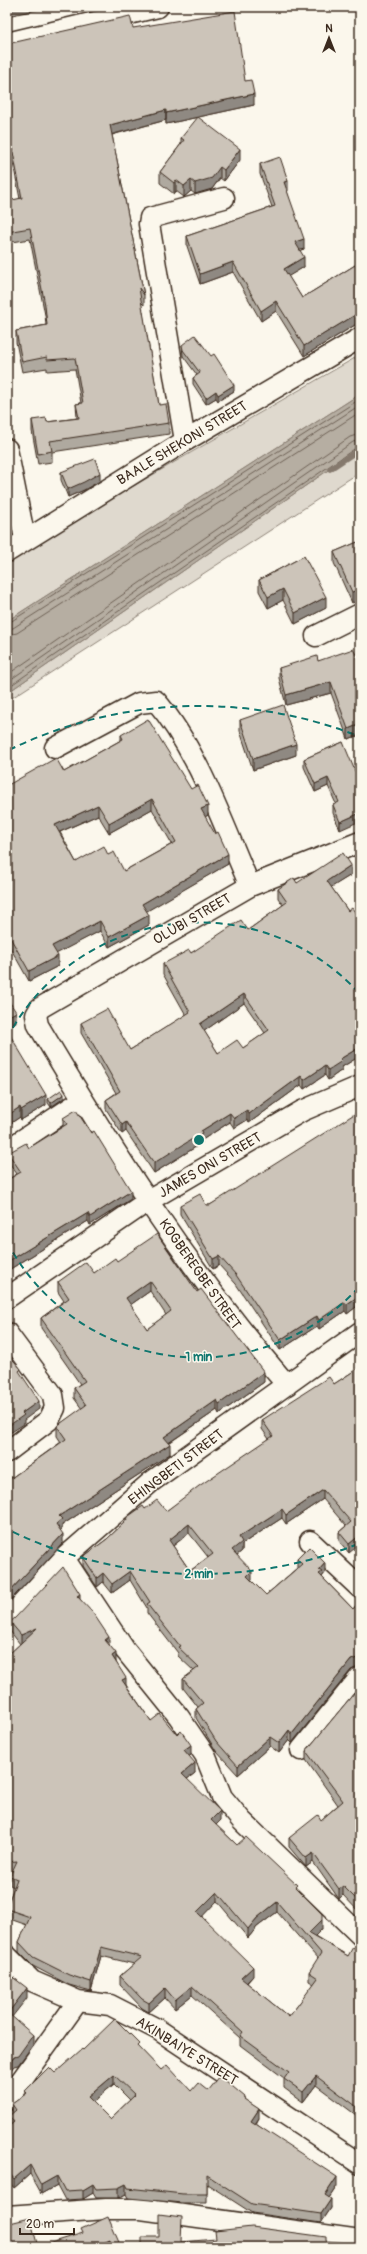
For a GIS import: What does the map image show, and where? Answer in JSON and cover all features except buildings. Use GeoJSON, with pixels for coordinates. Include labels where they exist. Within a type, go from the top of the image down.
{"type":"FeatureCollection","features":[{"type":"Feature","properties":{"kind":"street"},"geometry":{"type":"LineString","coordinates":[[7,43],[158,7]]}},
{"type":"Feature","properties":{"kind":"street"},"geometry":{"type":"LineString","coordinates":[[185,441],[149,224],[150,218],[224,198]]}},
{"type":"Feature","properties":{"kind":"street","name":"BAALE SHEKONI STREET"},"geometry":{"type":"LineString","coordinates":[[7,552],[25,539],[185,441],[360,338]]}},
{"type":"Feature","properties":{"kind":"street"},"geometry":{"type":"LineString","coordinates":[[7,449],[25,539]]}},
{"type":"Feature","properties":{"kind":"street"},"geometry":{"type":"LineString","coordinates":[[316,636],[360,614]]}},
{"type":"Feature","properties":{"kind":"street"},"geometry":{"type":"LineString","coordinates":[[55,748],[139,703],[156,701],[165,711],[194,760],[250,886]]}},
{"type":"Feature","properties":{"kind":"street","name":"OLUBI STREET"},"geometry":{"type":"LineString","coordinates":[[36,1016],[40,1008],[250,886],[360,842]]}},
{"type":"Feature","properties":{"kind":"street","name":"JAMES ONI STREET"},"geometry":{"type":"LineString","coordinates":[[36,1016],[38,1025],[82,1100],[148,1201],[302,1111],[360,1086]]}},
{"type":"Feature","properties":{"kind":"street"},"geometry":{"type":"LineString","coordinates":[[7,1150],[82,1100]]}},
{"type":"Feature","properties":{"kind":"street"},"geometry":{"type":"LineString","coordinates":[[7,1298],[148,1201]]}},
{"type":"Feature","properties":{"kind":"street","name":"KOGBEREGBE STREET"},"geometry":{"type":"LineString","coordinates":[[148,1201],[244,1335],[287,1385]]}},
{"type":"Feature","properties":{"kind":"street"},"geometry":{"type":"LineString","coordinates":[[7,1332],[52,1394],[55,1408],[49,1420],[7,1452]]}},
{"type":"Feature","properties":{"kind":"street","name":"EHINGBETI STREET"},"geometry":{"type":"LineString","coordinates":[[7,1620],[64,1558],[152,1482],[360,1332]]}},
{"type":"Feature","properties":{"kind":"street"},"geometry":{"type":"LineString","coordinates":[[310,1541],[360,1588]]}},
{"type":"Feature","properties":{"kind":"street"},"geometry":{"type":"LineString","coordinates":[[64,1558],[125,1650],[179,1717],[205,1755],[222,1797],[242,1821],[360,1935]]}},
{"type":"Feature","properties":{"kind":"street"},"geometry":{"type":"LineString","coordinates":[[301,1750],[360,1677]]}},
{"type":"Feature","properties":{"kind":"street","name":"AKINBAIYE STREET"},"geometry":{"type":"LineString","coordinates":[[8,1961],[32,1981],[78,2001],[110,2005],[157,2029],[360,2164]]}},
{"type":"Feature","properties":{"kind":"street"},"geometry":{"type":"LineString","coordinates":[[7,2100],[78,2001]]}},
{"type":"Feature","properties":{"kind":"street"},"geometry":{"type":"LineString","coordinates":[[7,2216],[106,2209],[141,2209],[360,2240]]}},
{"type":"Feature","properties":{"kind":"shaded area"},"geometry":{"type":"Polygon","coordinates":[[[360,355],[360,394],[7,621],[7,562],[31,545],[360,355]]]}},
{"type":"Feature","properties":{"kind":"shaded area"},"geometry":{"type":"Polygon","coordinates":[[[360,448],[360,472],[7,701],[7,693],[360,448]]]}},
{"type":"Feature","properties":{"kind":"water"},"geometry":{"type":"Polygon","coordinates":[[[360,394],[360,448],[7,693],[7,621],[360,394]]]}},
{"type":"Feature","properties":{"kind":"waterway"},"geometry":{"type":"LineString","coordinates":[[330,469],[360,449]]}}]}
